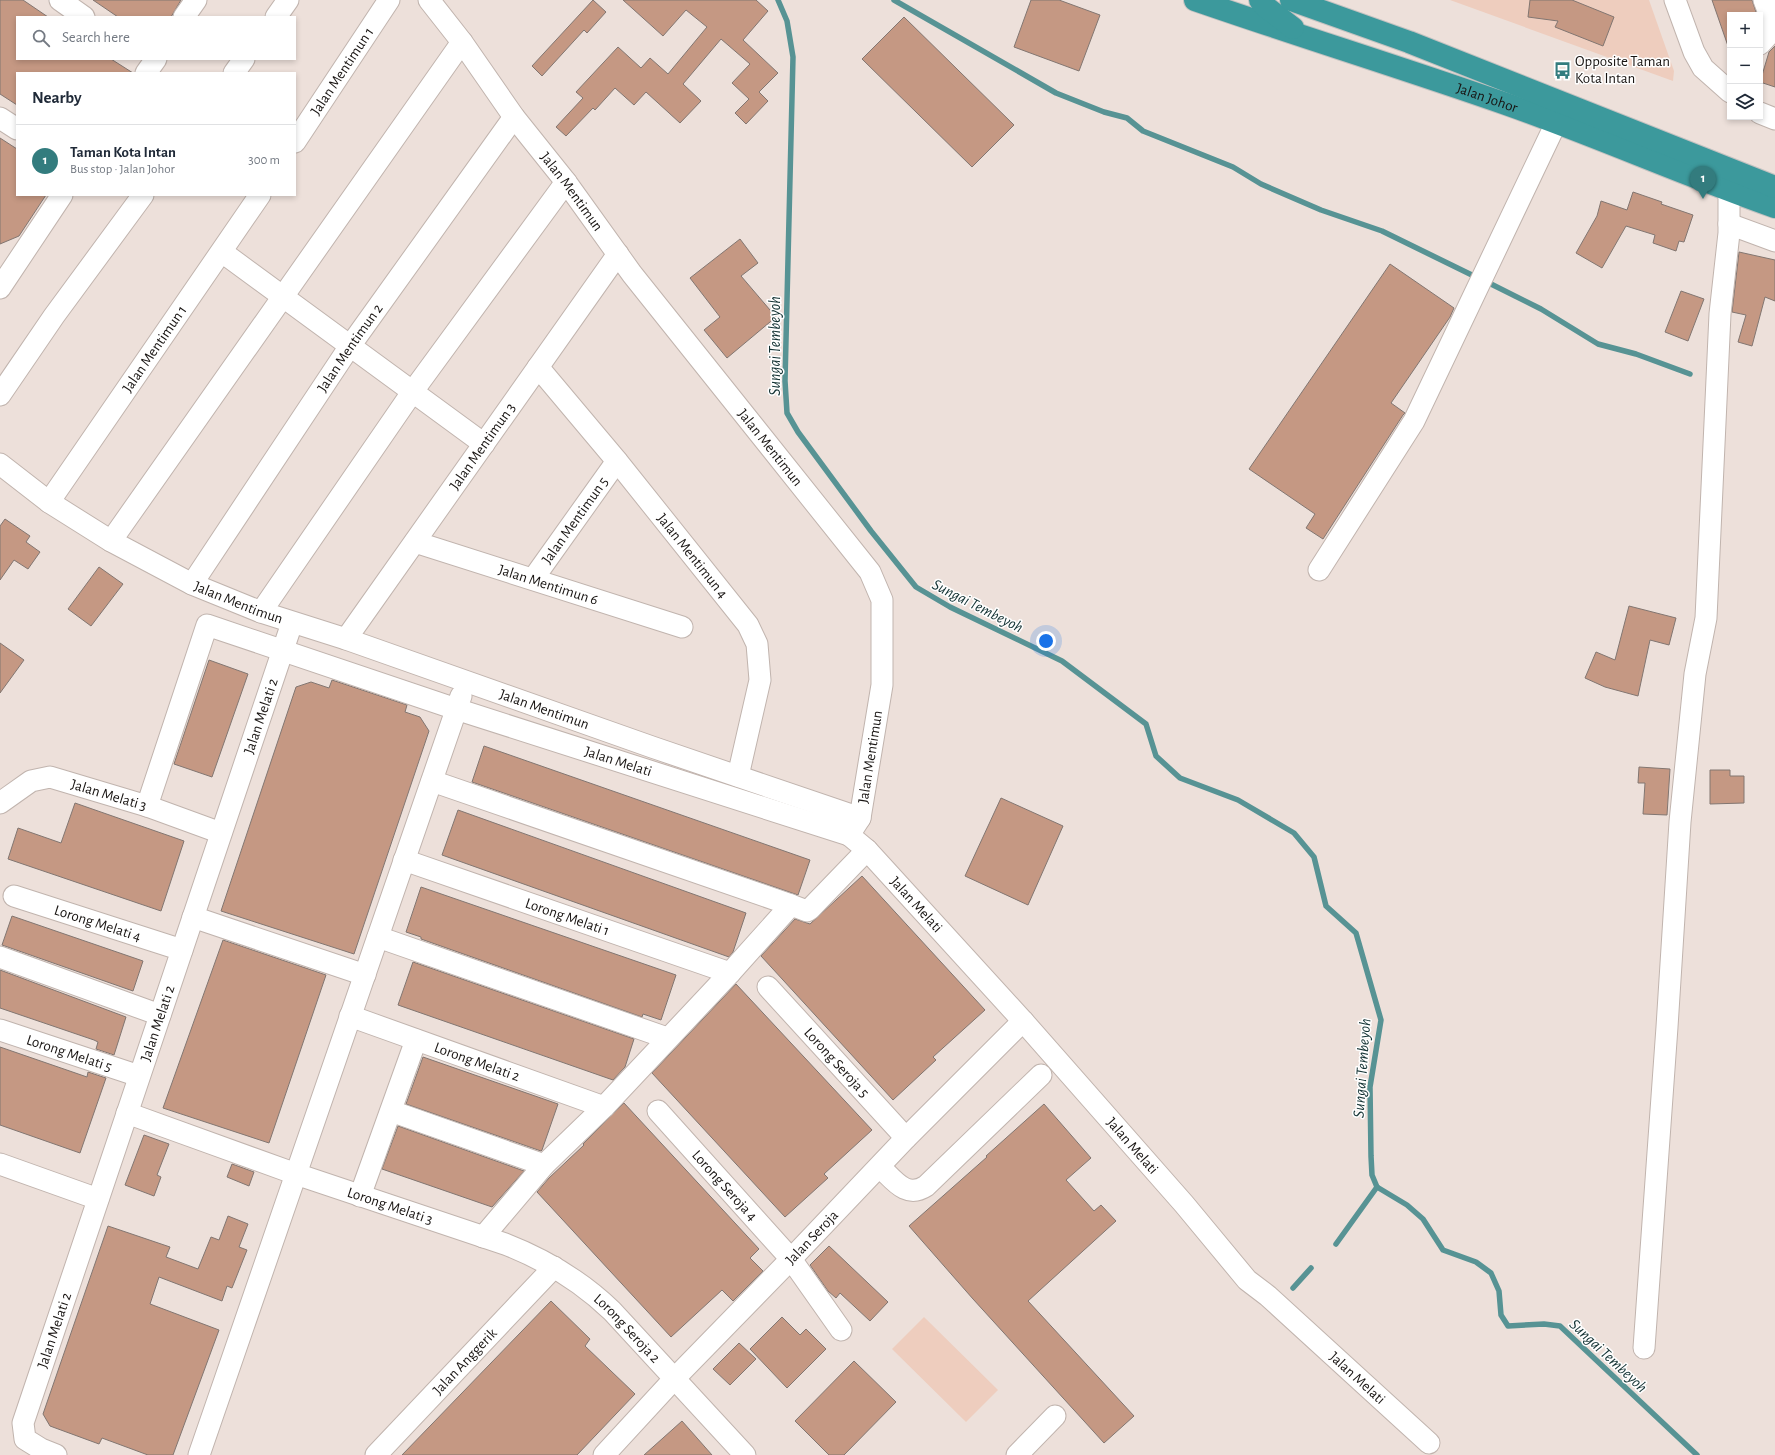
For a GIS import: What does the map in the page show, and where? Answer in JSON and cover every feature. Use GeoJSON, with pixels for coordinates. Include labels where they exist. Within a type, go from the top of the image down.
{"type":"FeatureCollection","features":[{"type":"Feature","properties":{"kind":"highway","name":"Jalan Johor"},"geometry":{"type":"LineString","coordinates":[[1195,0],[1506,104],[1556,122],[1729,191],[1775,207]]}},
{"type":"Feature","properties":{"kind":"highway"},"geometry":{"type":"LineString","coordinates":[[1260,0],[1270,10],[1306,38]]}},
{"type":"Feature","properties":{"kind":"highway","name":"Jalan Johor"},"geometry":{"type":"LineString","coordinates":[[1291,0],[1409,42],[1775,187]]}},
{"type":"Feature","properties":{"kind":"highway"},"geometry":{"type":"LineString","coordinates":[[1334,0],[1346,8],[1374,20],[1409,42]]}},
{"type":"Feature","properties":{"kind":"street"},"geometry":{"type":"LineString","coordinates":[[60,0],[83,16]]}},
{"type":"Feature","properties":{"kind":"street"},"geometry":{"type":"LineString","coordinates":[[185,16],[196,0]]}},
{"type":"Feature","properties":{"kind":"street"},"geometry":{"type":"LineString","coordinates":[[277,16],[288,0]]}},
{"type":"Feature","properties":{"kind":"street","name":"Jalan Mentimun 1"},"geometry":{"type":"LineString","coordinates":[[296,140],[389,0]]}},
{"type":"Feature","properties":{"kind":"street","name":"Jalan Mentimun"},"geometry":{"type":"LineString","coordinates":[[0,464],[49,502],[111,542],[192,584],[292,623],[346,639],[738,776],[854,827],[882,685],[882,600],[870,572],[632,274],[566,182],[514,117],[462,42],[429,0]]}},
{"type":"Feature","properties":{"kind":"street"},"geometry":{"type":"LineString","coordinates":[[1675,0],[1694,52],[1703,68],[1727,85]]}},
{"type":"Feature","properties":{"kind":"street"},"geometry":{"type":"LineString","coordinates":[[1763,41],[1775,28],[1764,0]]}},
{"type":"Feature","properties":{"kind":"street"},"geometry":{"type":"LineString","coordinates":[[111,542],[462,42]]}},
{"type":"Feature","properties":{"kind":"street"},"geometry":{"type":"LineString","coordinates":[[235,72],[243,60]]}},
{"type":"Feature","properties":{"kind":"street"},"geometry":{"type":"LineString","coordinates":[[1763,115],[1775,119]]}},
{"type":"Feature","properties":{"kind":"street","name":"Jalan Mentimun 2"},"geometry":{"type":"LineString","coordinates":[[192,584],[350,346],[514,117]]}},
{"type":"Feature","properties":{"kind":"street"},"geometry":{"type":"LineString","coordinates":[[0,118],[16,128]]}},
{"type":"Feature","properties":{"kind":"street"},"geometry":{"type":"LineString","coordinates":[[1319,570],[1414,421],[1556,122]]}},
{"type":"Feature","properties":{"kind":"street"},"geometry":{"type":"LineString","coordinates":[[261,612],[412,391],[566,182]]}},
{"type":"Feature","properties":{"kind":"street"},"geometry":{"type":"LineString","coordinates":[[1644,1348],[1680,822],[1695,674],[1706,618],[1720,314],[1729,224],[1729,191]]}},
{"type":"Feature","properties":{"kind":"street"},"geometry":{"type":"LineString","coordinates":[[3,278],[61,196]]}},
{"type":"Feature","properties":{"kind":"street"},"geometry":{"type":"LineString","coordinates":[[0,395],[54,316],[142,196]]}},
{"type":"Feature","properties":{"kind":"street","name":"Jalan Mentimun 1"},"geometry":{"type":"LineString","coordinates":[[49,502],[259,196]]}},
{"type":"Feature","properties":{"kind":"street"},"geometry":{"type":"LineString","coordinates":[[1729,224],[1775,241]]}},
{"type":"Feature","properties":{"kind":"street"},"geometry":{"type":"LineString","coordinates":[[222,252],[484,444]]}},
{"type":"Feature","properties":{"kind":"street","name":"Jalan Mentimun 3"},"geometry":{"type":"LineString","coordinates":[[346,639],[618,254]]}},
{"type":"Feature","properties":{"kind":"street","name":"Jalan Mentimun 4"},"geometry":{"type":"LineString","coordinates":[[538,367],[617,461],[748,625],[757,644],[760,680],[738,776]]}},
{"type":"Feature","properties":{"kind":"street","name":"Jalan Mentimun 5"},"geometry":{"type":"LineString","coordinates":[[533,579],[617,461]]}},
{"type":"Feature","properties":{"kind":"street","name":"Jalan Mentimun 6"},"geometry":{"type":"LineString","coordinates":[[415,542],[682,628]]}},
{"type":"Feature","properties":{"kind":"street","name":"Jalan Melati 2"},"geometry":{"type":"LineString","coordinates":[[46,1453],[25,1439],[23,1423],[292,623]]}},
{"type":"Feature","properties":{"kind":"street","name":"Jalan Melati"},"geometry":{"type":"LineString","coordinates":[[147,806],[207,625],[456,710],[854,827],[866,850],[1023,1021],[1184,1204],[1247,1280],[1268,1296],[1429,1443]]}},
{"type":"Feature","properties":{"kind":"street"},"geometry":{"type":"LineString","coordinates":[[199,1455],[466,682]]}},
{"type":"Feature","properties":{"kind":"street","name":"Jalan Melati 3"},"geometry":{"type":"LineString","coordinates":[[0,803],[31,781],[50,777],[147,806],[222,833]]}},
{"type":"Feature","properties":{"kind":"street"},"geometry":{"type":"LineString","coordinates":[[432,781],[807,911],[866,850]]}},
{"type":"Feature","properties":{"kind":"street","name":"Lorong Melati 1"},"geometry":{"type":"LineString","coordinates":[[404,860],[730,973]]}},
{"type":"Feature","properties":{"kind":"street","name":"Lorong Melati 4"},"geometry":{"type":"LineString","coordinates":[[14,896],[182,950]]}},
{"type":"Feature","properties":{"kind":"street"},"geometry":{"type":"LineString","coordinates":[[483,1237],[544,1164],[604,1107],[667,1038],[730,973],[790,905]]}},
{"type":"Feature","properties":{"kind":"street"},"geometry":{"type":"LineString","coordinates":[[193,917],[365,975]]}},
{"type":"Feature","properties":{"kind":"street"},"geometry":{"type":"LineString","coordinates":[[378,936],[667,1038]]}},
{"type":"Feature","properties":{"kind":"street"},"geometry":{"type":"LineString","coordinates":[[0,957],[160,1015]]}},
{"type":"Feature","properties":{"kind":"street","name":"Lorong Seroja 5"},"geometry":{"type":"LineString","coordinates":[[768,987],[906,1138]]}},
{"type":"Feature","properties":{"kind":"street","name":"Lorong Melati 2"},"geometry":{"type":"LineString","coordinates":[[350,1016],[604,1107]]}},
{"type":"Feature","properties":{"kind":"street","name":"Jalan Seroja"},"geometry":{"type":"LineString","coordinates":[[604,1455],[675,1378],[880,1167],[906,1138],[1023,1021]]}},
{"type":"Feature","properties":{"kind":"street","name":"Lorong Melati 5"},"geometry":{"type":"LineString","coordinates":[[0,1030],[139,1076]]}},
{"type":"Feature","properties":{"kind":"street"},"geometry":{"type":"LineString","coordinates":[[360,1196],[416,1040]]}},
{"type":"Feature","properties":{"kind":"street"},"geometry":{"type":"LineString","coordinates":[[880,1167],[906,1190],[920,1190],[926,1186],[1041,1075]]}},
{"type":"Feature","properties":{"kind":"street"},"geometry":{"type":"LineString","coordinates":[[391,1110],[544,1164]]}},
{"type":"Feature","properties":{"kind":"street","name":"Lorong Seroja 4"},"geometry":{"type":"LineString","coordinates":[[658,1111],[791,1259],[841,1330]]}},
{"type":"Feature","properties":{"kind":"street","name":"Lorong Melati 3"},"geometry":{"type":"LineString","coordinates":[[127,1113],[296,1174],[483,1237]]}},
{"type":"Feature","properties":{"kind":"street"},"geometry":{"type":"LineString","coordinates":[[0,1164],[98,1199]]}},
{"type":"Feature","properties":{"kind":"street","name":"Lorong Seroja 2"},"geometry":{"type":"LineString","coordinates":[[483,1237],[528,1253],[554,1267],[596,1296],[675,1378],[745,1455]]}},
{"type":"Feature","properties":{"kind":"street","name":"Jalan Anggerik"},"geometry":{"type":"LineString","coordinates":[[376,1455],[554,1267]]}},
{"type":"Feature","properties":{"kind":"street"},"geometry":{"type":"LineString","coordinates":[[1017,1455],[1055,1416]]}},
{"type":"Feature","properties":{"kind":"shaded area"},"geometry":{"type":"Polygon","coordinates":[[[1450,0],[1649,0],[1674,71],[1673,81],[1450,0]]]}},
{"type":"Feature","properties":{"kind":"shaded area"},"geometry":{"type":"Polygon","coordinates":[[[924,1317],[998,1390],[966,1422],[892,1349],[924,1317]]]}},
{"type":"Feature","properties":{"kind":"building"},"geometry":{"type":"Polygon","coordinates":[[[0,0],[23,0],[47,16],[16,16],[16,60],[113,60],[131,72],[16,72],[16,104],[0,94],[0,0]]]}},
{"type":"Feature","properties":{"kind":"building"},"geometry":{"type":"Polygon","coordinates":[[[93,0],[181,0],[172,16],[117,16],[93,0]]]}},
{"type":"Feature","properties":{"kind":"building"},"geometry":{"type":"Polygon","coordinates":[[[593,0],[606,12],[587,33],[584,30],[542,76],[532,66],[593,0]]]}},
{"type":"Feature","properties":{"kind":"building"},"geometry":{"type":"Polygon","coordinates":[[[623,0],[756,0],[768,11],[743,40],[778,73],[759,92],[768,101],[746,124],[735,113],[749,99],[732,83],[750,64],[721,39],[683,84],[701,101],[680,123],[646,92],[634,105],[615,88],[595,110],[593,108],[566,136],[556,127],[583,98],[576,92],[618,47],[641,68],[650,58],[668,74],[707,27],[686,10],[663,36],[623,0]]]}},
{"type":"Feature","properties":{"kind":"building"},"geometry":{"type":"Polygon","coordinates":[[[1031,0],[1059,0],[1100,15],[1079,71],[1014,47],[1031,0]]]}},
{"type":"Feature","properties":{"kind":"building"},"geometry":{"type":"Polygon","coordinates":[[[1530,0],[1572,0],[1614,17],[1603,46],[1555,27],[1558,21],[1528,17],[1530,0]]]}},
{"type":"Feature","properties":{"kind":"building"},"geometry":{"type":"Polygon","coordinates":[[[1712,0],[1752,0],[1756,12],[1727,12],[1727,43],[1712,0]]]}},
{"type":"Feature","properties":{"kind":"building"},"geometry":{"type":"Polygon","coordinates":[[[904,17],[1014,125],[972,167],[862,59],[904,17]]]}},
{"type":"Feature","properties":{"kind":"building"},"geometry":{"type":"Polygon","coordinates":[[[1775,46],[1775,87],[1763,83],[1763,72],[1769,52],[1775,46]]]}},
{"type":"Feature","properties":{"kind":"building"},"geometry":{"type":"Polygon","coordinates":[[[0,138],[16,148],[16,196],[45,196],[19,236],[0,244],[0,138]]]}},
{"type":"Feature","properties":{"kind":"building"},"geometry":{"type":"Polygon","coordinates":[[[1633,192],[1693,215],[1684,242],[1679,241],[1676,251],[1653,243],[1655,235],[1626,226],[1602,268],[1576,253],[1597,216],[1601,201],[1627,210],[1633,192]]]}},
{"type":"Feature","properties":{"kind":"building"},"geometry":{"type":"Polygon","coordinates":[[[740,239],[758,263],[741,276],[776,317],[727,358],[704,330],[720,317],[690,278],[740,239]]]}},
{"type":"Feature","properties":{"kind":"building"},"geometry":{"type":"Polygon","coordinates":[[[1739,252],[1775,260],[1775,301],[1765,297],[1752,346],[1738,342],[1746,315],[1732,312],[1739,252]]]}},
{"type":"Feature","properties":{"kind":"building"},"geometry":{"type":"Polygon","coordinates":[[[1390,264],[1454,308],[1450,317],[1391,403],[1405,413],[1323,539],[1306,528],[1315,514],[1249,469],[1390,264]]]}},
{"type":"Feature","properties":{"kind":"building"},"geometry":{"type":"Polygon","coordinates":[[[1681,291],[1704,299],[1688,341],[1665,332],[1681,291]]]}},
{"type":"Feature","properties":{"kind":"building"},"geometry":{"type":"Polygon","coordinates":[[[5,519],[30,536],[26,542],[40,552],[28,569],[14,560],[0,580],[0,526],[5,519]]]}},
{"type":"Feature","properties":{"kind":"building"},"geometry":{"type":"Polygon","coordinates":[[[99,567],[123,584],[91,626],[68,609],[99,567]]]}},
{"type":"Feature","properties":{"kind":"building"},"geometry":{"type":"Polygon","coordinates":[[[1629,606],[1676,618],[1669,645],[1650,640],[1638,696],[1605,687],[1585,678],[1596,652],[1615,660],[1629,606]]]}},
{"type":"Feature","properties":{"kind":"building"},"geometry":{"type":"Polygon","coordinates":[[[0,643],[24,660],[0,693],[0,643]]]}},
{"type":"Feature","properties":{"kind":"building"},"geometry":{"type":"Polygon","coordinates":[[[209,660],[248,674],[212,777],[174,764],[209,660]]]}},
{"type":"Feature","properties":{"kind":"building"},"geometry":{"type":"Polygon","coordinates":[[[332,680],[407,705],[405,712],[420,717],[429,731],[354,954],[221,911],[296,687],[311,682],[329,688],[332,680]]]}},
{"type":"Feature","properties":{"kind":"building"},"geometry":{"type":"Polygon","coordinates":[[[484,746],[810,860],[798,895],[472,782],[484,746]]]}},
{"type":"Feature","properties":{"kind":"building"},"geometry":{"type":"Polygon","coordinates":[[[1639,767],[1670,769],[1667,815],[1643,814],[1645,783],[1638,783],[1639,767]]]}},
{"type":"Feature","properties":{"kind":"building"},"geometry":{"type":"Polygon","coordinates":[[[1710,770],[1730,770],[1730,776],[1744,776],[1744,803],[1710,804],[1710,770]]]}},
{"type":"Feature","properties":{"kind":"building"},"geometry":{"type":"Polygon","coordinates":[[[1001,798],[1063,826],[1028,905],[965,876],[1001,798]]]}},
{"type":"Feature","properties":{"kind":"building"},"geometry":{"type":"Polygon","coordinates":[[[75,803],[184,841],[161,911],[8,859],[18,828],[61,843],[75,803]]]}},
{"type":"Feature","properties":{"kind":"building"},"geometry":{"type":"Polygon","coordinates":[[[458,810],[746,913],[733,952],[729,957],[442,855],[458,810]]]}},
{"type":"Feature","properties":{"kind":"building"},"geometry":{"type":"Polygon","coordinates":[[[862,876],[985,1010],[933,1057],[936,1060],[893,1100],[761,956],[795,919],[810,924],[862,876]]]}},
{"type":"Feature","properties":{"kind":"building"},"geometry":{"type":"Polygon","coordinates":[[[421,887],[676,975],[661,1020],[643,1014],[642,1017],[421,939],[421,937],[406,932],[421,887]]]}},
{"type":"Feature","properties":{"kind":"building"},"geometry":{"type":"Polygon","coordinates":[[[12,916],[143,961],[133,991],[2,945],[12,916]]]}},
{"type":"Feature","properties":{"kind":"building"},"geometry":{"type":"Polygon","coordinates":[[[223,940],[326,975],[269,1143],[163,1108],[223,940]]]}},
{"type":"Feature","properties":{"kind":"building"},"geometry":{"type":"Polygon","coordinates":[[[413,962],[634,1039],[625,1067],[613,1080],[398,1005],[413,962]]]}},
{"type":"Feature","properties":{"kind":"building"},"geometry":{"type":"Polygon","coordinates":[[[0,970],[126,1017],[114,1055],[96,1049],[98,1042],[94,1040],[0,1008],[0,970]]]}},
{"type":"Feature","properties":{"kind":"building"},"geometry":{"type":"Polygon","coordinates":[[[736,984],[872,1130],[824,1174],[828,1178],[785,1217],[652,1073],[736,984]]]}},
{"type":"Feature","properties":{"kind":"building"},"geometry":{"type":"Polygon","coordinates":[[[0,1047],[87,1077],[88,1072],[106,1078],[80,1153],[0,1125],[0,1047]]]}},
{"type":"Feature","properties":{"kind":"building"},"geometry":{"type":"Polygon","coordinates":[[[423,1057],[558,1104],[542,1150],[541,1151],[406,1104],[423,1057]]]}},
{"type":"Feature","properties":{"kind":"building"},"geometry":{"type":"Polygon","coordinates":[[[624,1103],[759,1249],[750,1258],[763,1271],[733,1301],[722,1290],[671,1337],[537,1192],[549,1178],[584,1145],[583,1144],[624,1103]]]}},
{"type":"Feature","properties":{"kind":"building"},"geometry":{"type":"Polygon","coordinates":[[[1044,1104],[1091,1158],[1066,1180],[1094,1211],[1101,1205],[1116,1221],[1028,1301],[1134,1416],[1104,1443],[909,1226],[1044,1104]]]}},
{"type":"Feature","properties":{"kind":"building"},"geometry":{"type":"Polygon","coordinates":[[[398,1126],[524,1171],[492,1207],[382,1169],[398,1126]]]}},
{"type":"Feature","properties":{"kind":"building"},"geometry":{"type":"Polygon","coordinates":[[[144,1135],[169,1144],[157,1175],[161,1177],[154,1196],[125,1185],[144,1135]]]}},
{"type":"Feature","properties":{"kind":"building"},"geometry":{"type":"Polygon","coordinates":[[[232,1164],[254,1172],[249,1186],[227,1177],[232,1164]]]}},
{"type":"Feature","properties":{"kind":"building"},"geometry":{"type":"Polygon","coordinates":[[[228,1216],[248,1224],[239,1247],[247,1250],[232,1288],[227,1286],[222,1301],[159,1277],[150,1304],[219,1330],[173,1455],[148,1455],[102,1438],[99,1444],[50,1426],[43,1414],[108,1226],[170,1247],[166,1257],[198,1269],[211,1237],[219,1240],[228,1216]]]}},
{"type":"Feature","properties":{"kind":"building"},"geometry":{"type":"Polygon","coordinates":[[[829,1246],[888,1302],[870,1321],[840,1293],[836,1298],[828,1291],[810,1265],[829,1246]]]}},
{"type":"Feature","properties":{"kind":"building"},"geometry":{"type":"Polygon","coordinates":[[[551,1301],[590,1339],[585,1346],[635,1394],[577,1455],[402,1455],[551,1301]]]}},
{"type":"Feature","properties":{"kind":"building"},"geometry":{"type":"Polygon","coordinates":[[[782,1317],[800,1335],[806,1329],[826,1349],[787,1388],[750,1349],[782,1317]]]}},
{"type":"Feature","properties":{"kind":"building"},"geometry":{"type":"Polygon","coordinates":[[[739,1343],[756,1359],[730,1385],[713,1369],[739,1343]]]}},
{"type":"Feature","properties":{"kind":"building"},"geometry":{"type":"Polygon","coordinates":[[[854,1361],[896,1402],[844,1455],[829,1455],[795,1421],[854,1361]]]}},
{"type":"Feature","properties":{"kind":"building"},"geometry":{"type":"Polygon","coordinates":[[[682,1421],[712,1455],[644,1455],[682,1421]]]}},
{"type":"Feature","properties":{"kind":"waterway","name":"Sungai Tembeyoh"},"geometry":{"type":"LineString","coordinates":[[778,0],[787,21],[793,57],[785,381],[787,413],[798,432],[871,531],[916,587],[950,607],[1062,661],[1146,724],[1156,756],[1180,778],[1238,800],[1294,833],[1314,857],[1326,906],[1356,933],[1381,1020],[1370,1087],[1372,1175],[1377,1187],[1407,1205],[1423,1219],[1443,1250],[1476,1262],[1491,1273],[1499,1291],[1501,1315],[1508,1326],[1544,1324],[1560,1326],[1697,1455]]}},
{"type":"Feature","properties":{"kind":"waterway"},"geometry":{"type":"LineString","coordinates":[[894,0],[1056,93],[1104,112],[1127,118],[1143,131],[1233,167],[1261,184],[1321,210],[1382,231],[1478,278]]}},
{"type":"Feature","properties":{"kind":"waterway"},"geometry":{"type":"LineString","coordinates":[[1485,281],[1541,309],[1598,344],[1636,354],[1690,374]]}},
{"type":"Feature","properties":{"kind":"waterway"},"geometry":{"type":"LineString","coordinates":[[1336,1244],[1377,1187]]}},
{"type":"Feature","properties":{"kind":"waterway"},"geometry":{"type":"LineString","coordinates":[[1293,1288],[1311,1268]]}},
{"type":"Feature","properties":{"kind":"place","name":"Opposite Taman Kota Intan"},"geometry":{"type":"Point","coordinates":[1562,70]}},
{"type":"Feature","properties":{"kind":"place","name":"Taman Kota Intan"},"geometry":{"type":"Point","coordinates":[1703,199]}}]}
